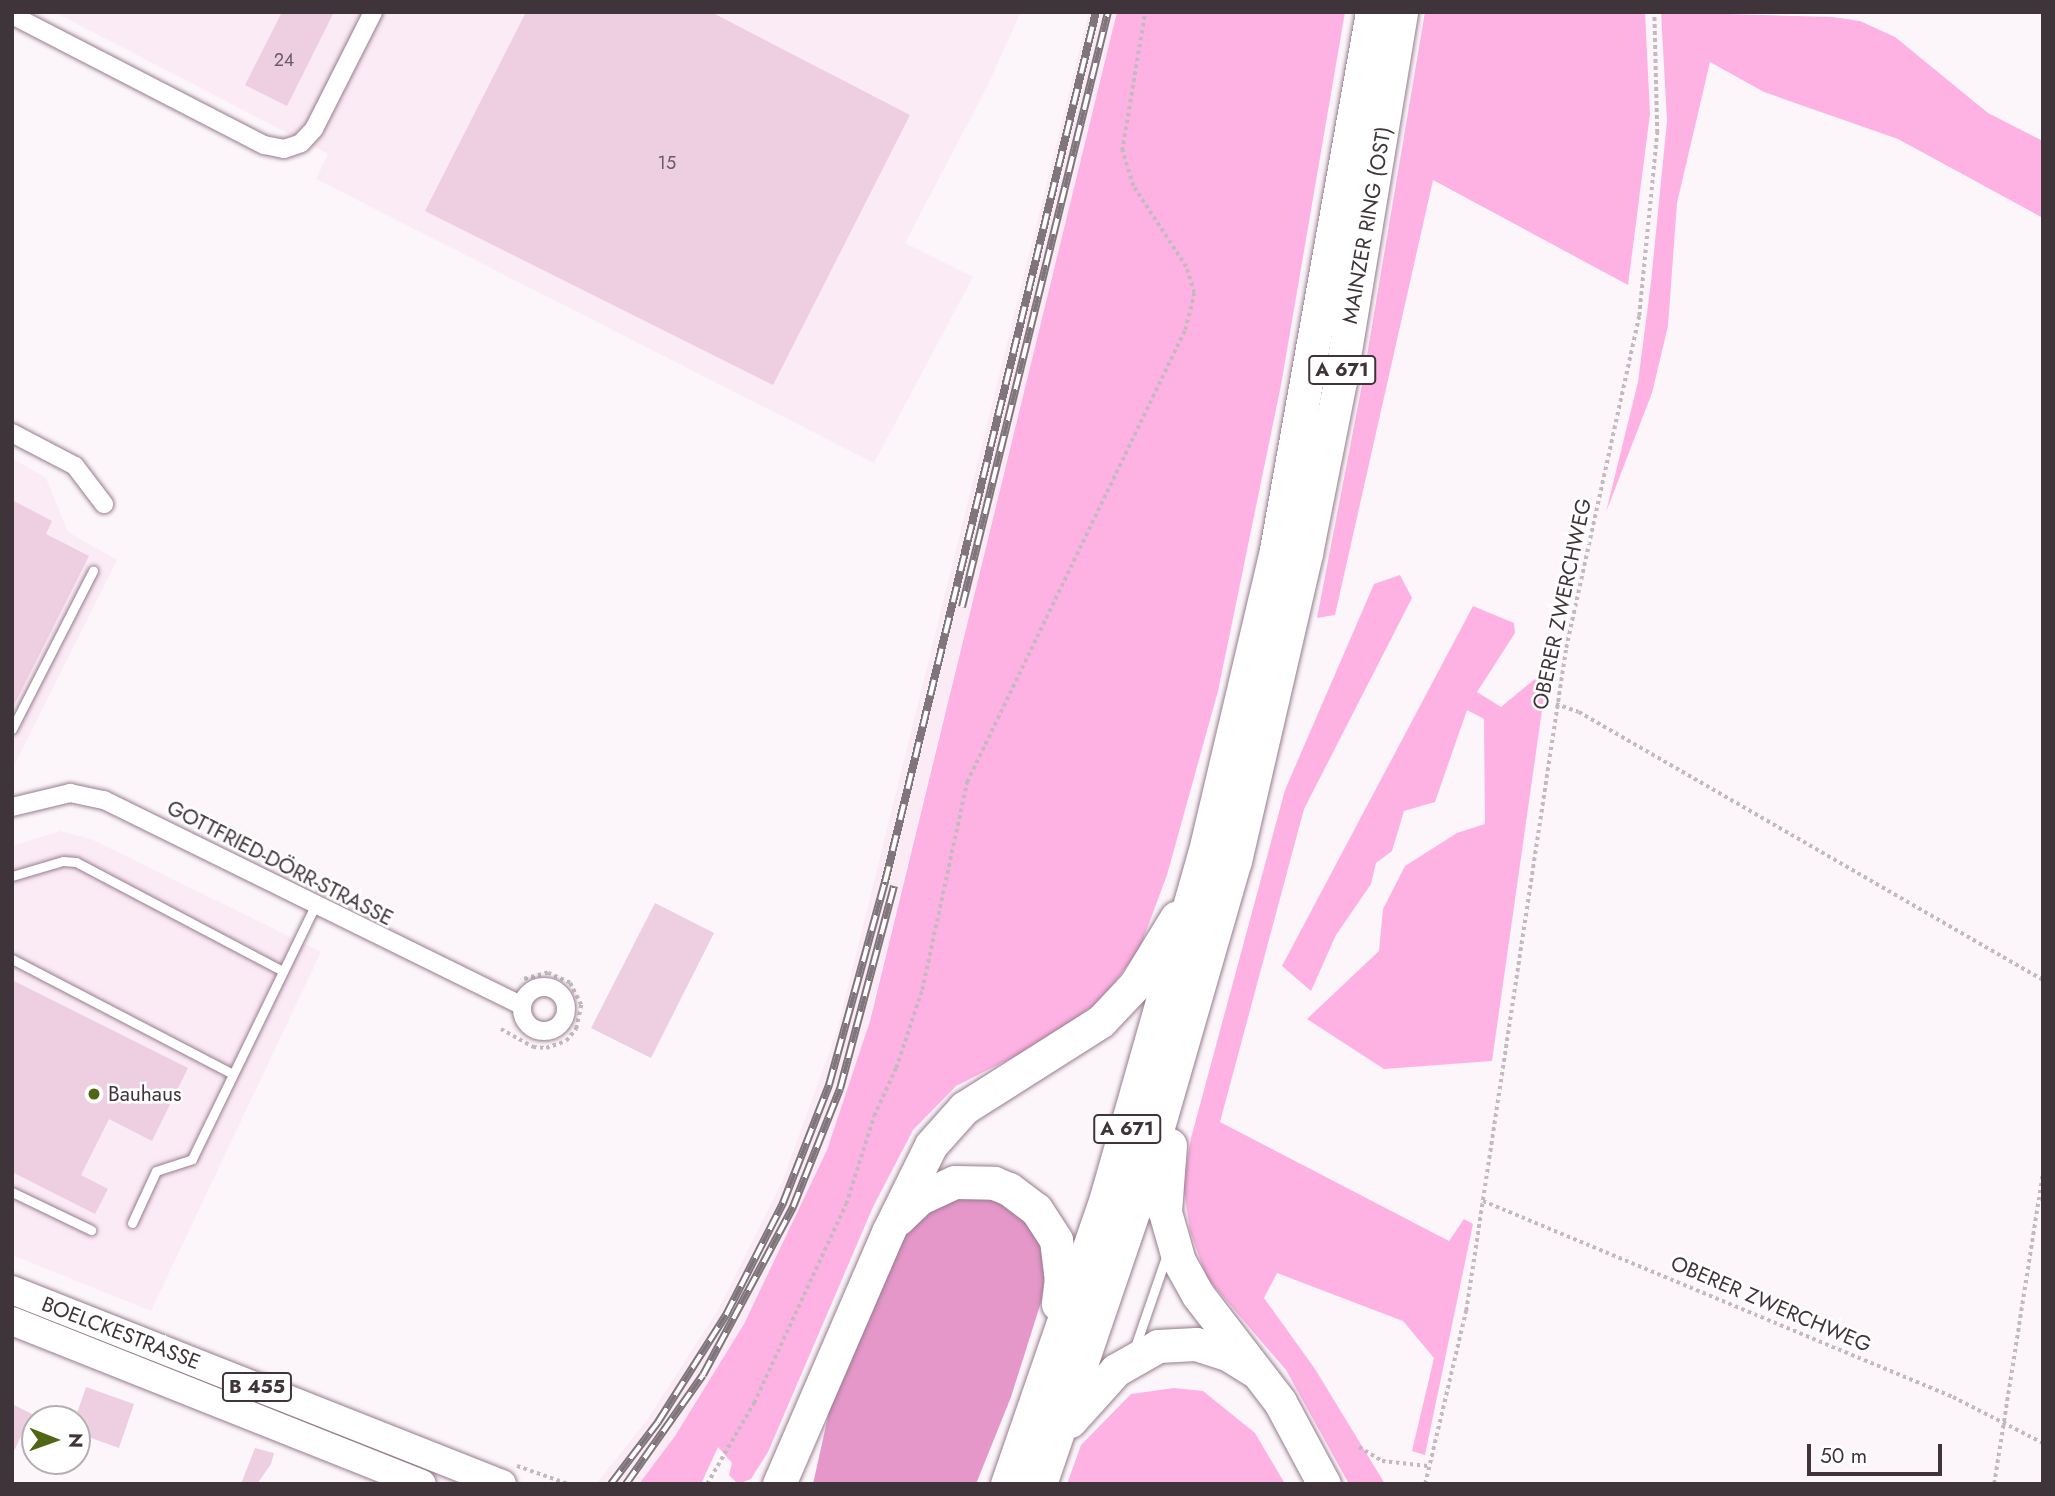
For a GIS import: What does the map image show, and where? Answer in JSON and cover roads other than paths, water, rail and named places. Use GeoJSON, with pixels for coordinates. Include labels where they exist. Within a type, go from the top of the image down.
{"type":"FeatureCollection","features":[{"type":"Feature","properties":{"kind":"highway","name":"MAINZER RING (OST)"},"geometry":{"type":"LineString","coordinates":[[1204,855],[1273,562],[1310,376],[1371,12]]}},
{"type":"Feature","properties":{"kind":"highway","name":"MAINZER RING (OST)"},"geometry":{"type":"LineString","coordinates":[[1190,1025],[1268,724],[1340,381],[1401,12]]}},
{"type":"Feature","properties":{"kind":"highway"},"geometry":{"type":"LineString","coordinates":[[785,1477],[916,1168],[946,1125],[985,1093],[1079,1038],[1135,985],[1181,909],[1204,855]]}},
{"type":"Feature","properties":{"kind":"highway","name":"A 671"},"geometry":{"type":"LineString","coordinates":[[1007,1484],[1106,1198],[1204,855]]}},
{"type":"Feature","properties":{"kind":"highway"},"geometry":{"type":"LineString","coordinates":[[1190,1025],[1165,1177],[1165,1212],[1171,1243],[1193,1288],[1264,1379],[1324,1484]]}},
{"type":"Feature","properties":{"kind":"highway","name":"A 671"},"geometry":{"type":"LineString","coordinates":[[1040,1484],[1059,1433],[1190,1025]]}},
{"type":"Feature","properties":{"kind":"highway"},"geometry":{"type":"LineString","coordinates":[[888,1232],[920,1198],[955,1182],[994,1183],[1024,1197],[1037,1209],[1056,1240],[1061,1279],[1038,1400]]}},
{"type":"Feature","properties":{"kind":"highway"},"geometry":{"type":"LineString","coordinates":[[1059,1433],[1100,1385],[1132,1358],[1158,1346],[1196,1344],[1229,1355],[1264,1379]]}},
{"type":"Feature","properties":{"kind":"main road","name":"BOELCKESTRASSE"},"geometry":{"type":"LineString","coordinates":[[12,1290],[502,1484]]}},
{"type":"Feature","properties":{"kind":"main road","name":"BOELCKESTRASSE"},"geometry":{"type":"LineString","coordinates":[[12,1321],[422,1484]]}},
{"type":"Feature","properties":{"kind":"street"},"geometry":{"type":"LineString","coordinates":[[12,15],[264,145],[284,149],[301,143],[314,129],[373,12]]}},
{"type":"Feature","properties":{"kind":"street"},"geometry":{"type":"LineString","coordinates":[[12,433],[75,466],[104,504]]}},
{"type":"Feature","properties":{"kind":"street","name":"GOTTFRIED-DÖRR-STRASSE"},"geometry":{"type":"LineString","coordinates":[[12,807],[70,793],[104,800],[521,1005]]}},
{"type":"Feature","properties":{"kind":"lane"},"geometry":{"type":"LineString","coordinates":[[12,729],[93,571]]}},
{"type":"Feature","properties":{"kind":"lane"},"geometry":{"type":"LineString","coordinates":[[13,874],[63,861],[76,862],[283,971]]}},
{"type":"Feature","properties":{"kind":"lane"},"geometry":{"type":"LineString","coordinates":[[132,1223],[156,1171],[192,1160],[315,906]]}},
{"type":"Feature","properties":{"kind":"lane"},"geometry":{"type":"LineString","coordinates":[[12,959],[233,1074]]}},
{"type":"Feature","properties":{"kind":"lane"},"geometry":{"type":"LineString","coordinates":[[12,1192],[91,1230]]}},
{"type":"Feature","properties":{"kind":"lane"},"geometry":{"type":"LineString","coordinates":[[1132,1358],[1171,1243]]}},
{"type":"Feature","properties":{"kind":"railway"},"geometry":{"type":"LineString","coordinates":[[611,1484],[658,1422],[726,1315],[783,1203],[829,1085],[885,882],[1096,12]]}},
{"type":"Feature","properties":{"kind":"railway"},"geometry":{"type":"LineString","coordinates":[[962,607],[1108,12]]}},
{"type":"Feature","properties":{"kind":"railway"},"geometry":{"type":"LineString","coordinates":[[626,1484],[703,1375],[793,1207],[840,1089],[894,886]]}},
{"type":"Feature","properties":{"kind":"place","name":"Bauhaus"},"geometry":{"type":"Point","coordinates":[94,1094]}}]}
